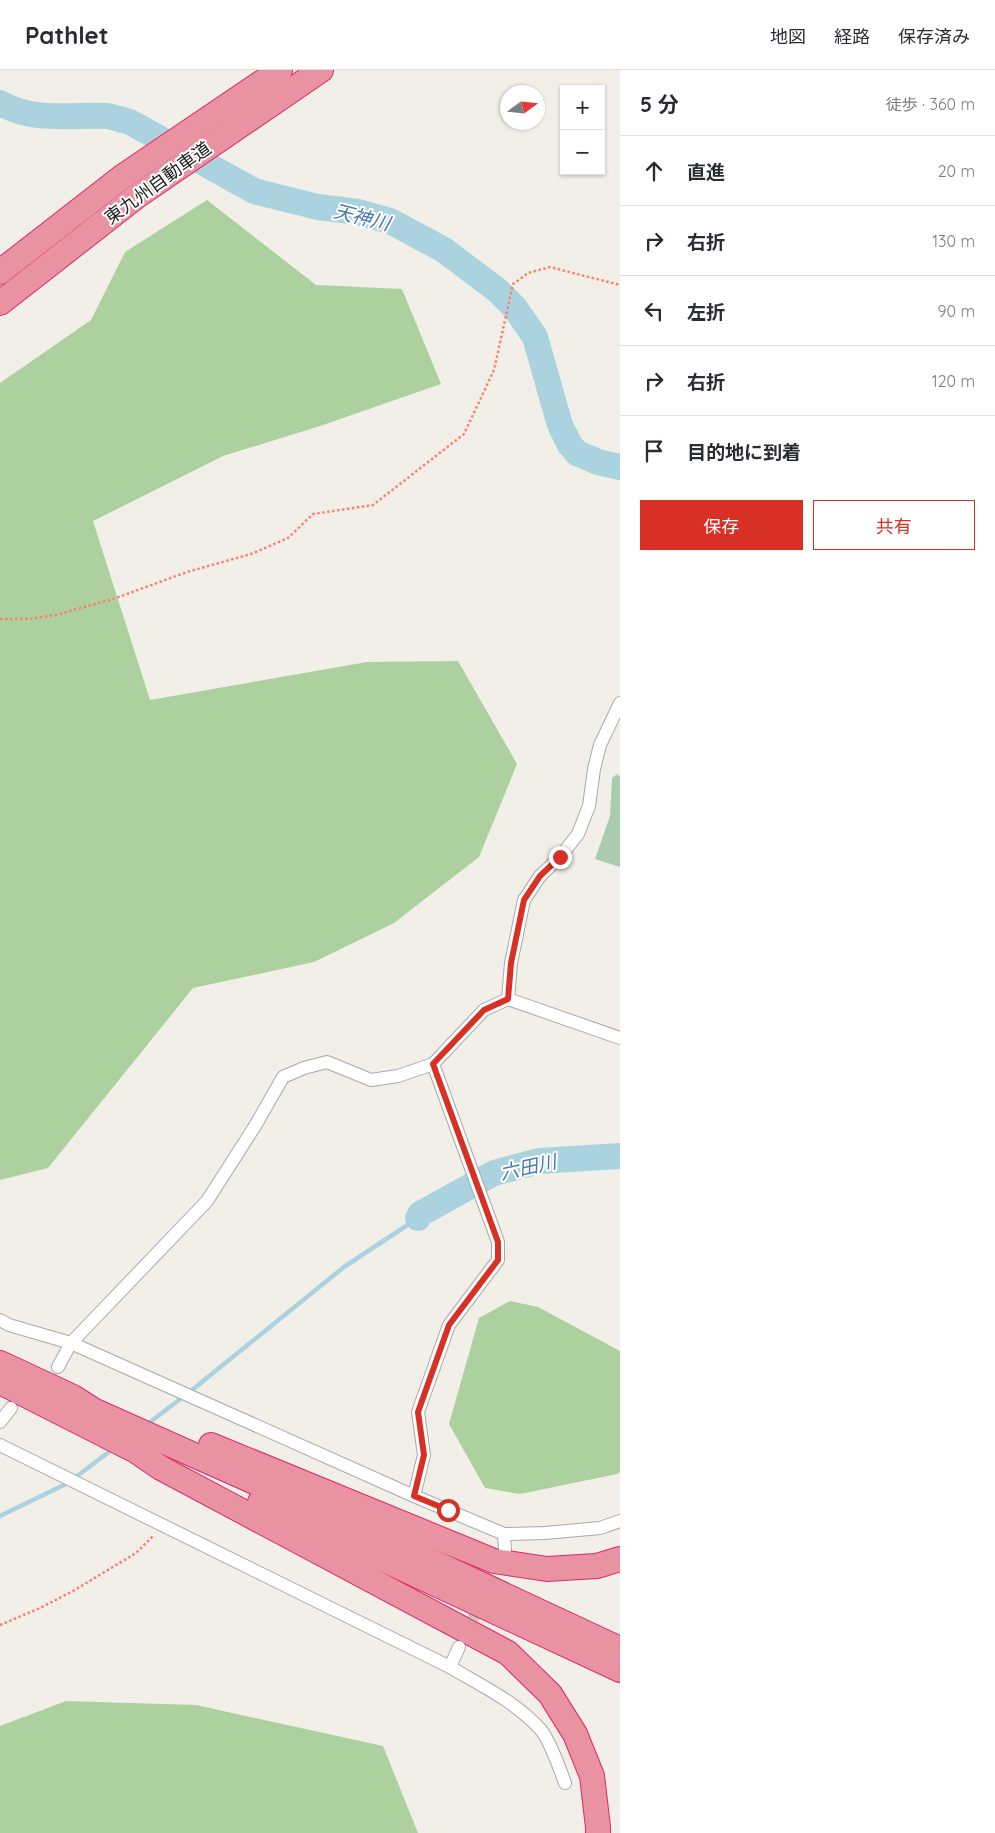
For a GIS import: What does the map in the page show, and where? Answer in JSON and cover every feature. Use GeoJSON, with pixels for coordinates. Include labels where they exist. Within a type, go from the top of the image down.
{"type":"FeatureCollection","features":[{"type":"Feature","properties":{"kind":"highway","name":"東九州自動車道"},"geometry":{"type":"LineString","coordinates":[[0,272],[122,177],[280,70]]}},
{"type":"Feature","properties":{"kind":"highway","name":"東九州自動車道"},"geometry":{"type":"LineString","coordinates":[[0,303],[137,196],[321,70]]}},
{"type":"Feature","properties":{"kind":"highway"},"geometry":{"type":"LineString","coordinates":[[0,1363],[73,1397],[95,1411],[425,1558],[620,1649]]}},
{"type":"Feature","properties":{"kind":"highway"},"geometry":{"type":"LineString","coordinates":[[0,1382],[136,1451],[161,1468],[508,1653],[550,1694],[575,1734],[592,1776],[598,1833]]}},
{"type":"Feature","properties":{"kind":"highway"},"geometry":{"type":"LineString","coordinates":[[73,1397],[100,1400],[494,1561],[547,1569],[597,1566],[620,1558]]}},
{"type":"Feature","properties":{"kind":"highway"},"geometry":{"type":"LineString","coordinates":[[136,1451],[165,1457],[620,1670]]}},
{"type":"Feature","properties":{"kind":"street"},"geometry":{"type":"LineString","coordinates":[[508,999],[511,963],[524,900],[540,876],[560,857],[578,834],[589,806],[594,769],[600,745],[620,703]]}},
{"type":"Feature","properties":{"kind":"street"},"geometry":{"type":"LineString","coordinates":[[58,1367],[71,1343],[207,1201],[284,1077],[304,1068],[327,1062],[371,1080],[398,1076],[433,1064],[484,1010],[508,999],[620,1038]]}},
{"type":"Feature","properties":{"kind":"street"},"geometry":{"type":"LineString","coordinates":[[414,1496],[424,1455],[418,1412],[449,1325],[498,1260],[498,1242],[433,1064]]}},
{"type":"Feature","properties":{"kind":"street"},"geometry":{"type":"LineString","coordinates":[[0,1320],[9,1325],[71,1343],[414,1496],[504,1534],[545,1533],[600,1528],[620,1521]]}},
{"type":"Feature","properties":{"kind":"street"},"geometry":{"type":"LineString","coordinates":[[0,1422],[11,1408]]}},
{"type":"Feature","properties":{"kind":"street"},"geometry":{"type":"LineString","coordinates":[[0,1445],[450,1667],[507,1700],[542,1732],[560,1768],[565,1783]]}},
{"type":"Feature","properties":{"kind":"street"},"geometry":{"type":"LineString","coordinates":[[504,1534],[505,1551]]}},
{"type":"Feature","properties":{"kind":"street"},"geometry":{"type":"LineString","coordinates":[[450,1667],[459,1647]]}},
{"type":"Feature","properties":{"kind":"path"},"geometry":{"type":"LineString","coordinates":[[0,619],[30,619],[116,598],[187,572],[251,554],[288,538],[312,514],[373,505],[464,434],[494,370],[513,284],[528,273],[550,267],[620,285]]}},
{"type":"Feature","properties":{"kind":"path"},"geometry":{"type":"LineString","coordinates":[[0,1625],[73,1591],[136,1553],[163,1526]]}},
{"type":"Feature","properties":{"kind":"green space"},"geometry":{"type":"Polygon","coordinates":[[[207,200],[316,285],[402,289],[441,384],[320,426],[223,456],[93,521],[150,700],[367,662],[458,661],[517,764],[479,857],[394,923],[314,962],[193,988],[48,1168],[0,1180],[0,383],[91,320],[125,252],[207,200]]]}},
{"type":"Feature","properties":{"kind":"green space"},"geometry":{"type":"Polygon","coordinates":[[[617,774],[620,777],[620,867],[595,859],[610,816],[612,778],[617,774]]]}},
{"type":"Feature","properties":{"kind":"green space"},"geometry":{"type":"Polygon","coordinates":[[[510,1301],[538,1307],[620,1351],[620,1472],[617,1474],[520,1494],[485,1488],[449,1424],[479,1318],[510,1301]]]}},
{"type":"Feature","properties":{"kind":"green space"},"geometry":{"type":"Polygon","coordinates":[[[66,1701],[196,1705],[383,1746],[418,1833],[0,1833],[0,1726],[66,1701]]]}},
{"type":"Feature","properties":{"kind":"waterway","name":"天神川"},"geometry":{"type":"LineString","coordinates":[[0,103],[13,109],[39,115],[107,116],[130,122],[254,191],[318,207],[358,212],[390,221],[444,250],[497,290],[515,308],[535,337],[560,425],[570,445],[577,453],[598,462],[620,467]]}},
{"type":"Feature","properties":{"kind":"waterway","name":"六田川"},"geometry":{"type":"LineString","coordinates":[[418,1218],[420,1214],[494,1173],[539,1161],[620,1156]]}},
{"type":"Feature","properties":{"kind":"waterway"},"geometry":{"type":"LineString","coordinates":[[145,1426],[344,1267],[418,1218]]}},
{"type":"Feature","properties":{"kind":"waterway"},"geometry":{"type":"LineString","coordinates":[[0,1516],[68,1483],[114,1448]]}},
{"type":"Feature","properties":{"kind":"tunnel"},"geometry":{"type":"LineString","coordinates":[[465,1635],[502,1558]]}},
{"type":"Feature","properties":{"kind":"route"},"geometry":{"type":"LineString","coordinates":[[448,1510],[414,1496],[424,1455],[418,1412],[449,1325],[498,1260],[498,1242],[433,1064],[484,1010],[508,999],[511,963],[524,900],[540,876],[560,857]]}}]}
